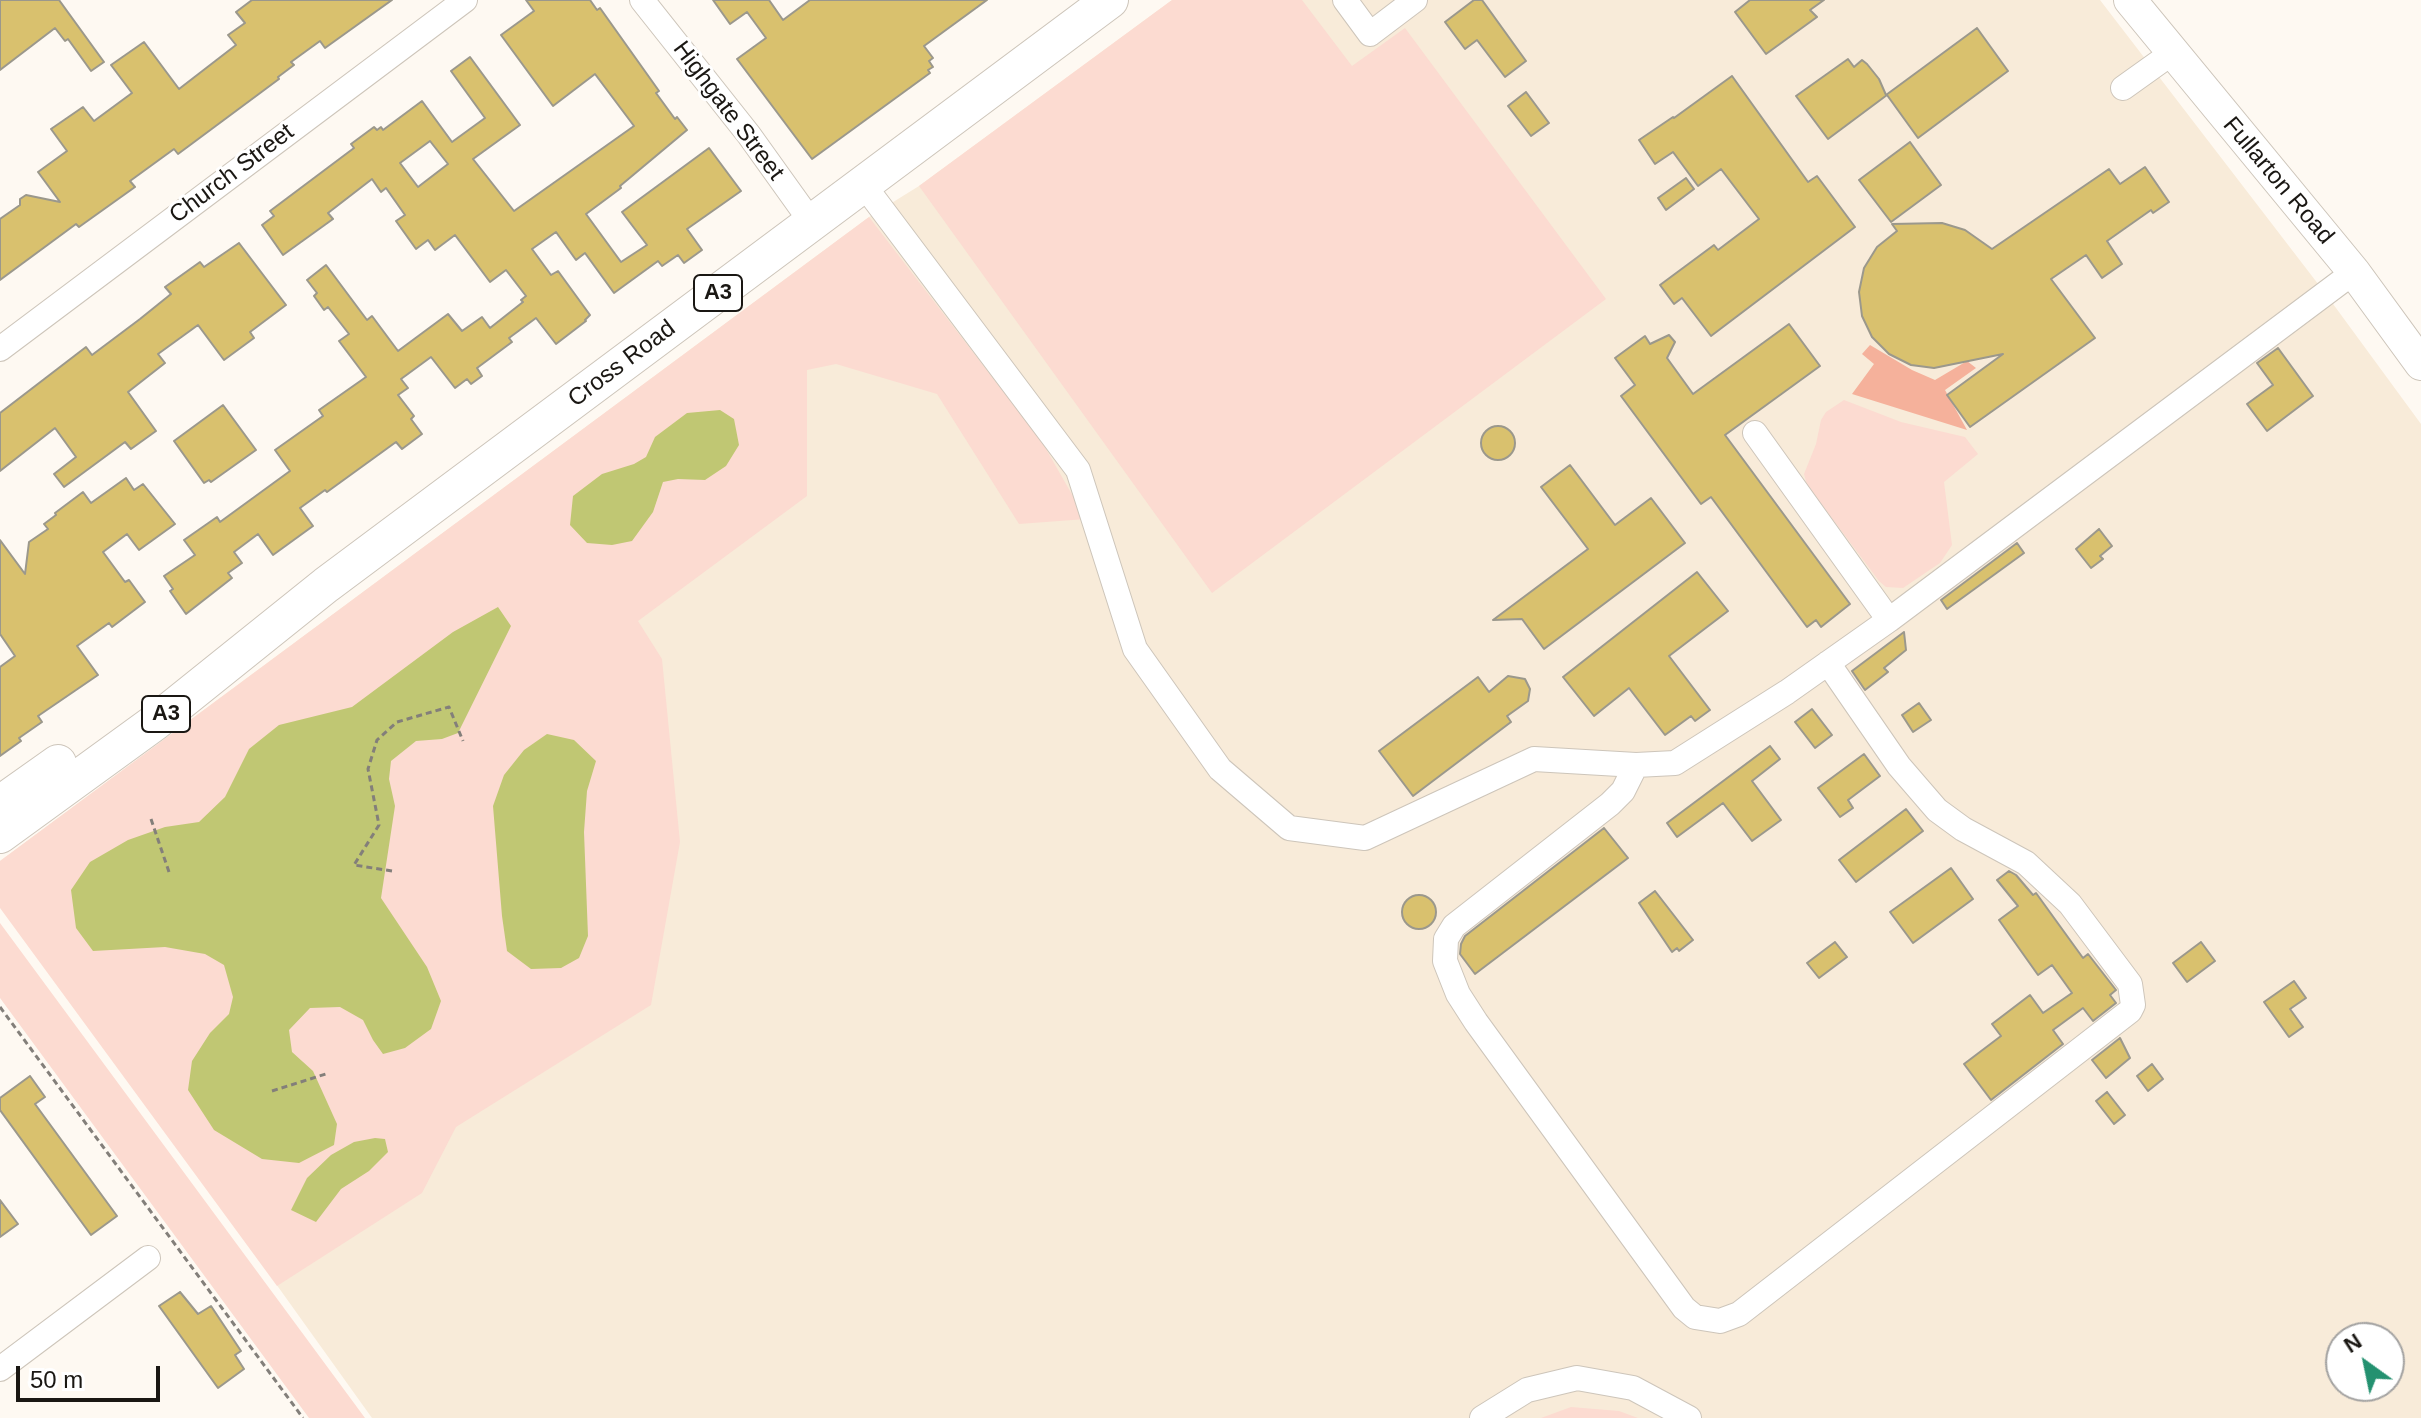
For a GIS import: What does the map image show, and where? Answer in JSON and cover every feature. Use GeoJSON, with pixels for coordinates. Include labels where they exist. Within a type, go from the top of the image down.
{"type":"FeatureCollection","features":[{"type":"Feature","properties":{"kind":"highway","name":"Cross Road"},"geometry":{"type":"LineString","coordinates":[[0,835],[154,723],[326,585],[1110,0]]}},
{"type":"Feature","properties":{"kind":"highway","name":"Cross Road"},"geometry":{"type":"LineString","coordinates":[[0,804],[157,693],[326,585]]}},
{"type":"Feature","properties":{"kind":"main road","name":"Fullarton Road"},"geometry":{"type":"LineString","coordinates":[[2130,0],[2354,272],[2421,364]]}},
{"type":"Feature","properties":{"kind":"street","name":"Church Street"},"geometry":{"type":"LineString","coordinates":[[0,349],[465,0]]}},
{"type":"Feature","properties":{"kind":"street","name":"Highgate Street"},"geometry":{"type":"LineString","coordinates":[[642,0],[749,135],[812,223]]}},
{"type":"Feature","properties":{"kind":"street"},"geometry":{"type":"LineString","coordinates":[[1345,0],[1370,34],[1415,0]]}},
{"type":"Feature","properties":{"kind":"street"},"geometry":{"type":"LineString","coordinates":[[2123,88],[2172,53]]}},
{"type":"Feature","properties":{"kind":"street"},"geometry":{"type":"LineString","coordinates":[[863,184],[1078,470],[1135,649],[1220,769],[1289,828],[1365,838],[1534,759],[1636,765],[1675,763],[1889,620],[2354,272]]}},
{"type":"Feature","properties":{"kind":"street"},"geometry":{"type":"LineString","coordinates":[[1755,433],[1889,620]]}},
{"type":"Feature","properties":{"kind":"street"},"geometry":{"type":"LineString","coordinates":[[1636,765],[1623,791],[1610,804],[1454,926],[1446,939],[1445,961],[1458,994],[1476,1022],[1684,1308],[1695,1317],[1720,1321],[1739,1314],[2130,1011],[2133,1005],[2130,984],[2057,890],[2026,863],[1963,829],[1937,810],[1899,766],[1828,663]]}},
{"type":"Feature","properties":{"kind":"street"},"geometry":{"type":"LineString","coordinates":[[0,1369],[148,1258]]}},
{"type":"Feature","properties":{"kind":"street"},"geometry":{"type":"LineString","coordinates":[[1482,1418],[1527,1390],[1577,1378],[1633,1388],[1689,1418]]}},
{"type":"Feature","properties":{"kind":"path"},"geometry":{"type":"LineString","coordinates":[[392,871],[354,865],[379,825],[368,769],[377,740],[397,722],[449,707],[463,741]]}},
{"type":"Feature","properties":{"kind":"path"},"geometry":{"type":"LineString","coordinates":[[151,819],[170,875]]}},
{"type":"Feature","properties":{"kind":"path"},"geometry":{"type":"LineString","coordinates":[[0,1007],[303,1418]]}},
{"type":"Feature","properties":{"kind":"path"},"geometry":{"type":"LineString","coordinates":[[272,1091],[329,1073]]}},
{"type":"Feature","properties":{"kind":"shaded area"},"geometry":{"type":"Polygon","coordinates":[[[1172,0],[2100,0],[2325,293],[2421,424],[2421,1418],[372,1418],[271,1277],[0,861],[869,217],[919,186],[1172,0]]]}},
{"type":"Feature","properties":{"kind":"shaded area"},"geometry":{"type":"Polygon","coordinates":[[[1172,0],[1302,0],[1352,66],[1405,28],[1606,299],[1212,593],[919,186],[1172,0]]]}},
{"type":"Feature","properties":{"kind":"shaded area"},"geometry":{"type":"Polygon","coordinates":[[[869,217],[1042,442],[1086,519],[1019,524],[937,394],[836,364],[807,370],[807,496],[638,621],[662,659],[680,842],[651,1005],[456,1127],[422,1193],[277,1286],[0,908],[0,861],[869,217]]]}},
{"type":"Feature","properties":{"kind":"shaded area"},"geometry":{"type":"Polygon","coordinates":[[[1870,345],[1935,380],[1967,361],[1976,368],[1945,390],[1967,430],[1852,394],[1874,364],[1862,354],[1870,345]]]}},
{"type":"Feature","properties":{"kind":"shaded area"},"geometry":{"type":"Polygon","coordinates":[[[1844,400],[1901,422],[1965,437],[1978,454],[1944,482],[1952,545],[1940,563],[1903,588],[1886,587],[1879,581],[1807,485],[1804,474],[1816,444],[1821,420],[1826,412],[1844,400]]]}},
{"type":"Feature","properties":{"kind":"shaded area"},"geometry":{"type":"Polygon","coordinates":[[[720,410],[734,419],[739,445],[726,466],[705,480],[663,482],[653,512],[632,541],[612,545],[587,543],[570,525],[573,496],[602,474],[646,457],[655,437],[687,413],[720,410]]]}},
{"type":"Feature","properties":{"kind":"shaded area"},"geometry":{"type":"Polygon","coordinates":[[[498,607],[511,626],[458,733],[442,739],[416,741],[391,761],[389,779],[395,806],[381,898],[427,967],[441,1001],[431,1029],[405,1048],[383,1054],[363,1020],[340,1007],[310,1008],[289,1030],[292,1052],[313,1071],[337,1124],[334,1145],[299,1163],[262,1159],[214,1130],[188,1090],[192,1061],[210,1033],[229,1014],[233,997],[224,965],[205,954],[165,947],[93,951],[76,928],[71,890],[90,862],[128,840],[165,827],[199,822],[225,797],[249,749],[279,725],[352,707],[453,632],[498,607]]]}},
{"type":"Feature","properties":{"kind":"shaded area"},"geometry":{"type":"Polygon","coordinates":[[[547,734],[574,740],[596,761],[587,791],[584,832],[588,936],[579,958],[561,968],[531,969],[507,951],[493,806],[504,775],[524,750],[547,734]]]}},
{"type":"Feature","properties":{"kind":"shaded area"},"geometry":{"type":"Polygon","coordinates":[[[0,923],[365,1418],[309,1418],[0,998],[0,923]]]}},
{"type":"Feature","properties":{"kind":"shaded area"},"geometry":{"type":"Polygon","coordinates":[[[385,1139],[388,1152],[369,1171],[341,1189],[316,1222],[291,1210],[307,1178],[331,1155],[354,1142],[385,1139]]]}},
{"type":"Feature","properties":{"kind":"shaded area"},"geometry":{"type":"Polygon","coordinates":[[[1571,1407],[1619,1411],[1638,1418],[1541,1418],[1571,1407]]]}},
{"type":"Feature","properties":{"kind":"building"},"geometry":{"type":"Polygon","coordinates":[[[0,0],[59,0],[104,62],[91,71],[68,39],[65,41],[55,28],[0,70],[0,0]]]}},
{"type":"Feature","properties":{"kind":"building"},"geometry":{"type":"Polygon","coordinates":[[[252,0],[392,0],[325,48],[320,41],[291,62],[294,65],[279,79],[178,154],[174,149],[130,181],[135,187],[79,227],[76,224],[0,280],[0,219],[20,205],[20,199],[26,195],[60,202],[38,172],[67,151],[51,129],[83,107],[94,121],[132,93],[111,65],[144,42],[179,89],[236,45],[228,35],[245,23],[236,12],[252,0]]]}},
{"type":"Feature","properties":{"kind":"building"},"geometry":{"type":"Polygon","coordinates":[[[526,0],[590,0],[597,10],[600,8],[659,91],[656,93],[687,130],[586,214],[621,262],[647,245],[622,212],[709,148],[741,191],[687,229],[702,250],[684,263],[678,255],[662,266],[658,261],[614,293],[585,253],[576,260],[556,232],[532,249],[551,275],[558,271],[590,315],[586,321],[556,344],[536,318],[509,338],[512,342],[477,368],[482,376],[471,384],[467,379],[455,388],[431,357],[401,379],[408,388],[398,395],[414,416],[411,419],[422,434],[402,449],[396,442],[300,508],[313,526],[273,555],[258,534],[234,552],[242,563],[228,573],[232,578],[186,614],[164,576],[195,555],[184,540],[217,517],[220,522],[290,471],[275,450],[323,416],[319,410],[366,377],[339,341],[349,334],[328,307],[324,310],[307,280],[326,265],[367,320],[372,316],[398,351],[448,314],[462,331],[482,317],[490,328],[523,302],[521,300],[526,296],[506,270],[490,282],[455,235],[435,250],[428,240],[416,249],[396,221],[405,215],[386,188],[381,192],[372,179],[328,213],[333,219],[283,255],[262,225],[274,216],[270,211],[354,148],[351,144],[374,127],[383,130],[422,101],[452,142],[485,118],[451,71],[470,57],[520,125],[473,159],[514,211],[634,126],[595,74],[553,106],[501,35],[534,11],[526,0]],[[430,141],[400,163],[418,187],[448,164],[430,141]]]}},
{"type":"Feature","properties":{"kind":"building"},"geometry":{"type":"Polygon","coordinates":[[[713,0],[769,0],[783,20],[810,0],[987,0],[924,46],[933,58],[929,61],[933,67],[928,70],[930,73],[812,159],[737,59],[766,38],[747,12],[730,24],[713,0]]]}},
{"type":"Feature","properties":{"kind":"building"},"geometry":{"type":"Polygon","coordinates":[[[1474,0],[1482,0],[1526,61],[1505,77],[1477,40],[1465,49],[1445,22],[1474,0]]]}},
{"type":"Feature","properties":{"kind":"building"},"geometry":{"type":"Polygon","coordinates":[[[1750,0],[1824,0],[1810,10],[1817,17],[1766,54],[1735,12],[1750,0]]]}},
{"type":"Feature","properties":{"kind":"building"},"geometry":{"type":"Polygon","coordinates":[[[1977,28],[2008,71],[1918,138],[1887,95],[1828,139],[1796,96],[1848,59],[1854,67],[1862,60],[1867,64],[1886,95],[1977,28]]]}},
{"type":"Feature","properties":{"kind":"building"},"geometry":{"type":"Polygon","coordinates":[[[1732,76],[1808,182],[1817,176],[1855,227],[1711,336],[1682,298],[1674,304],[1660,285],[1714,245],[1718,250],[1759,219],[1721,169],[1698,186],[1673,152],[1655,164],[1639,140],[1732,76]]]}},
{"type":"Feature","properties":{"kind":"building"},"geometry":{"type":"Polygon","coordinates":[[[1526,92],[1549,123],[1531,136],[1508,106],[1526,92]]]}},
{"type":"Feature","properties":{"kind":"building"},"geometry":{"type":"Polygon","coordinates":[[[1910,142],[1941,185],[1891,222],[1859,180],[1910,142]]]}},
{"type":"Feature","properties":{"kind":"building"},"geometry":{"type":"Polygon","coordinates":[[[2145,167],[2169,202],[2153,213],[2151,210],[2107,241],[2122,264],[2102,278],[2086,255],[2051,279],[2095,338],[1970,427],[1947,395],[2003,354],[1934,368],[1911,365],[1889,354],[1872,337],[1862,316],[1859,292],[1864,268],[1877,247],[1897,231],[1892,224],[1942,223],[1965,230],[1992,249],[2109,169],[2120,184],[2145,167]]]}},
{"type":"Feature","properties":{"kind":"building"},"geometry":{"type":"Polygon","coordinates":[[[1686,178],[1694,189],[1666,210],[1658,198],[1686,178]]]}},
{"type":"Feature","properties":{"kind":"building"},"geometry":{"type":"Polygon","coordinates":[[[239,243],[286,305],[250,332],[254,338],[224,360],[198,325],[158,354],[165,363],[128,392],[156,431],[131,449],[125,442],[64,487],[54,474],[76,457],[55,428],[0,471],[0,413],[86,347],[92,355],[140,319],[171,294],[165,287],[200,262],[204,267],[239,243]]]}},
{"type":"Feature","properties":{"kind":"building"},"geometry":{"type":"Polygon","coordinates":[[[1789,324],[1820,366],[1725,435],[1850,604],[1821,627],[1816,620],[1807,627],[1711,497],[1701,504],[1621,396],[1635,385],[1615,358],[1645,336],[1650,344],[1669,335],[1675,342],[1667,358],[1693,394],[1789,324]]]}},
{"type":"Feature","properties":{"kind":"building"},"geometry":{"type":"Polygon","coordinates":[[[2278,348],[2313,396],[2267,431],[2247,404],[2273,385],[2257,363],[2278,348]]]}},
{"type":"Feature","properties":{"kind":"building"},"geometry":{"type":"Polygon","coordinates":[[[223,405],[256,450],[211,482],[204,483],[174,441],[223,405]]]}},
{"type":"Feature","properties":{"kind":"building"},"geometry":{"type":"Polygon","coordinates":[[[1498,426],[1510,431],[1515,443],[1510,455],[1498,460],[1486,455],[1481,443],[1486,431],[1498,426]]]}},
{"type":"Feature","properties":{"kind":"building"},"geometry":{"type":"Polygon","coordinates":[[[1570,465],[1615,525],[1651,498],[1685,543],[1544,649],[1522,619],[1493,620],[1588,549],[1541,487],[1570,465]]]}},
{"type":"Feature","properties":{"kind":"building"},"geometry":{"type":"Polygon","coordinates":[[[126,478],[134,490],[143,484],[175,524],[139,550],[127,534],[103,552],[125,582],[129,580],[145,602],[112,627],[109,623],[77,646],[98,675],[38,716],[42,722],[0,756],[0,667],[15,656],[0,634],[0,540],[25,574],[29,542],[48,529],[44,524],[55,513],[83,492],[91,503],[126,478]]]}},
{"type":"Feature","properties":{"kind":"building"},"geometry":{"type":"Polygon","coordinates":[[[2099,529],[2112,546],[2100,556],[2103,559],[2091,568],[2076,549],[2099,529]]]}},
{"type":"Feature","properties":{"kind":"building"},"geometry":{"type":"Polygon","coordinates":[[[2017,543],[2024,553],[1947,609],[1941,600],[2017,543]]]}},
{"type":"Feature","properties":{"kind":"building"},"geometry":{"type":"Polygon","coordinates":[[[1697,572],[1728,611],[1669,656],[1710,710],[1695,721],[1691,716],[1665,735],[1629,688],[1594,716],[1563,677],[1697,572]]]}},
{"type":"Feature","properties":{"kind":"building"},"geometry":{"type":"Polygon","coordinates":[[[1904,632],[1906,650],[1884,668],[1888,672],[1865,690],[1852,671],[1904,632]]]}},
{"type":"Feature","properties":{"kind":"building"},"geometry":{"type":"Polygon","coordinates":[[[1508,676],[1525,679],[1530,689],[1528,701],[1507,716],[1511,722],[1413,796],[1379,751],[1478,677],[1489,692],[1508,676]]]}},
{"type":"Feature","properties":{"kind":"building"},"geometry":{"type":"Polygon","coordinates":[[[1919,703],[1931,720],[1913,732],[1902,715],[1919,703]]]}},
{"type":"Feature","properties":{"kind":"building"},"geometry":{"type":"Polygon","coordinates":[[[1812,709],[1832,735],[1815,748],[1795,722],[1812,709]]]}},
{"type":"Feature","properties":{"kind":"building"},"geometry":{"type":"Polygon","coordinates":[[[1770,746],[1780,759],[1752,781],[1781,820],[1752,841],[1723,803],[1677,837],[1667,823],[1770,746]]]}},
{"type":"Feature","properties":{"kind":"building"},"geometry":{"type":"Polygon","coordinates":[[[1864,754],[1880,776],[1848,800],[1853,808],[1840,817],[1818,788],[1864,754]]]}},
{"type":"Feature","properties":{"kind":"building"},"geometry":{"type":"Polygon","coordinates":[[[1906,809],[1923,831],[1856,882],[1839,860],[1906,809]]]}},
{"type":"Feature","properties":{"kind":"building"},"geometry":{"type":"Polygon","coordinates":[[[1604,828],[1628,858],[1475,974],[1460,954],[1465,936],[1604,828]]]}},
{"type":"Feature","properties":{"kind":"building"},"geometry":{"type":"Polygon","coordinates":[[[1951,868],[1973,899],[1913,943],[1890,912],[1951,868]]]}},
{"type":"Feature","properties":{"kind":"building"},"geometry":{"type":"Polygon","coordinates":[[[2009,871],[2033,895],[2036,893],[2083,958],[2088,954],[2116,990],[2110,995],[2116,1003],[2093,1021],[2083,1008],[2053,1030],[2063,1044],[1991,1100],[1964,1064],[2001,1036],[1992,1024],[2030,995],[2043,1013],[2072,993],[2052,965],[2038,975],[1999,920],[2018,906],[1997,880],[2009,871]]]}},
{"type":"Feature","properties":{"kind":"building"},"geometry":{"type":"Polygon","coordinates":[[[1655,891],[1693,940],[1679,951],[1677,948],[1672,952],[1639,903],[1655,891]]]}},
{"type":"Feature","properties":{"kind":"building"},"geometry":{"type":"Polygon","coordinates":[[[1419,895],[1431,900],[1436,912],[1431,924],[1419,929],[1407,924],[1402,912],[1407,900],[1419,895]]]}},
{"type":"Feature","properties":{"kind":"building"},"geometry":{"type":"Polygon","coordinates":[[[1835,942],[1847,957],[1819,978],[1807,963],[1835,942]]]}},
{"type":"Feature","properties":{"kind":"building"},"geometry":{"type":"Polygon","coordinates":[[[2201,942],[2215,961],[2187,982],[2173,963],[2201,942]]]}},
{"type":"Feature","properties":{"kind":"building"},"geometry":{"type":"Polygon","coordinates":[[[2294,981],[2306,998],[2290,1009],[2303,1027],[2289,1037],[2264,1002],[2294,981]]]}},
{"type":"Feature","properties":{"kind":"building"},"geometry":{"type":"Polygon","coordinates":[[[2120,1038],[2130,1058],[2106,1078],[2092,1060],[2120,1038]]]}},
{"type":"Feature","properties":{"kind":"building"},"geometry":{"type":"Polygon","coordinates":[[[2152,1064],[2163,1079],[2148,1091],[2137,1076],[2152,1064]]]}},
{"type":"Feature","properties":{"kind":"building"},"geometry":{"type":"Polygon","coordinates":[[[30,1076],[45,1097],[35,1104],[117,1216],[91,1235],[0,1110],[0,1098],[30,1076]]]}},
{"type":"Feature","properties":{"kind":"building"},"geometry":{"type":"Polygon","coordinates":[[[2107,1092],[2125,1115],[2114,1124],[2096,1101],[2107,1092]]]}},
{"type":"Feature","properties":{"kind":"building"},"geometry":{"type":"Polygon","coordinates":[[[0,1200],[18,1224],[0,1237],[0,1200]]]}},
{"type":"Feature","properties":{"kind":"building"},"geometry":{"type":"Polygon","coordinates":[[[180,1292],[198,1314],[211,1306],[241,1351],[235,1355],[244,1369],[218,1388],[159,1306],[180,1292]]]}}]}
